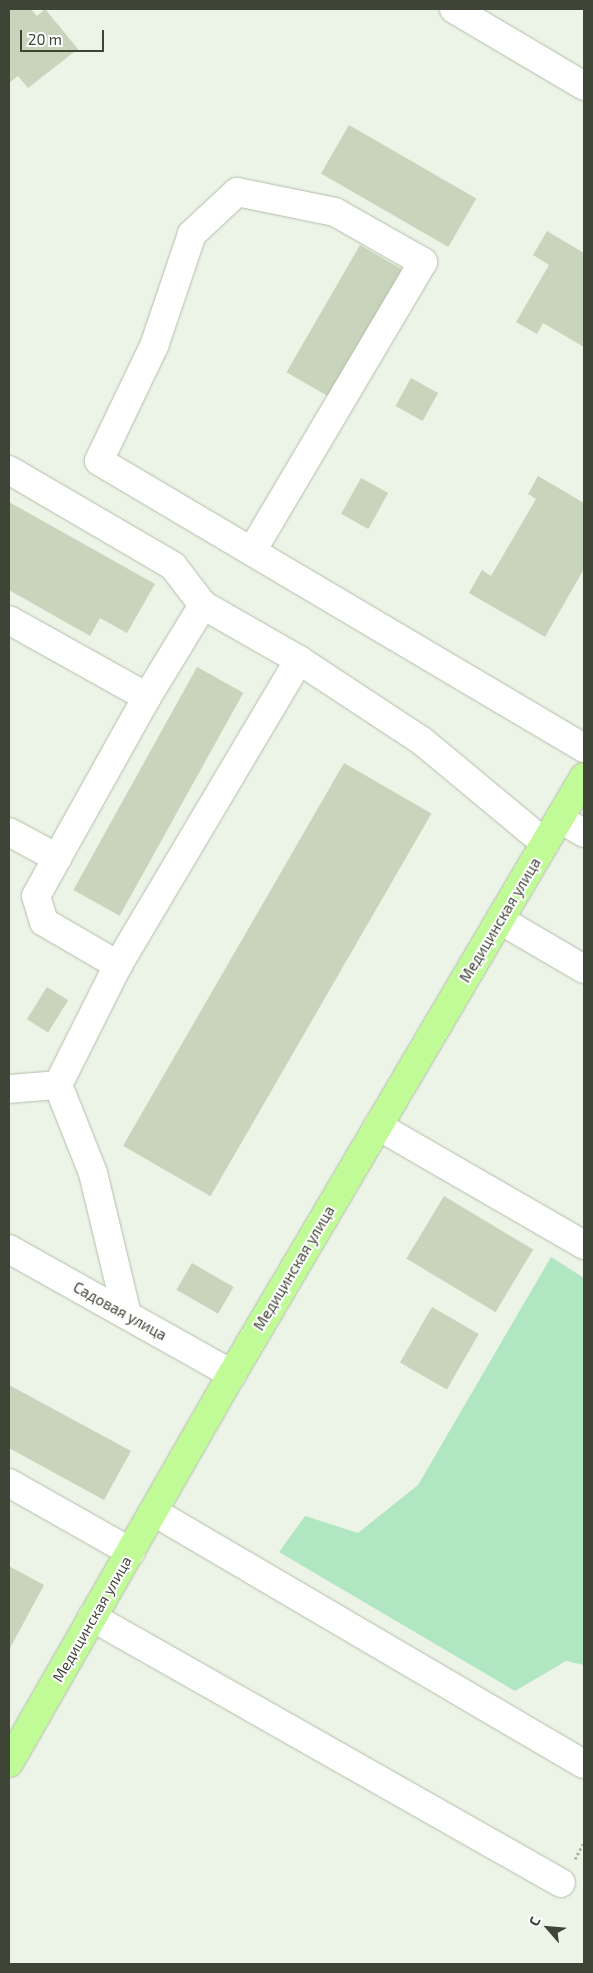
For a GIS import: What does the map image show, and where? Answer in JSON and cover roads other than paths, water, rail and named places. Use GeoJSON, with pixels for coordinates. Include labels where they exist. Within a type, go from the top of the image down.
{"type":"FeatureCollection","features":[{"type":"Feature","properties":{"kind":"main road","name":"Медицинская улица"},"geometry":{"type":"LineString","coordinates":[[9,1763],[232,1374],[584,777]]}},
{"type":"Feature","properties":{"kind":"street"},"geometry":{"type":"LineString","coordinates":[[454,9],[584,86]]}},
{"type":"Feature","properties":{"kind":"street"},"geometry":{"type":"LineString","coordinates":[[252,551],[423,262],[335,212],[237,192],[192,234],[154,346],[99,461],[584,748]]}},
{"type":"Feature","properties":{"kind":"street"},"geometry":{"type":"LineString","coordinates":[[9,470],[173,566],[203,605],[299,660],[422,742],[545,844]]}},
{"type":"Feature","properties":{"kind":"street"},"geometry":{"type":"LineString","coordinates":[[118,965],[44,922],[36,896],[147,697],[203,605]]}},
{"type":"Feature","properties":{"kind":"street"},"geometry":{"type":"LineString","coordinates":[[9,620],[147,697]]}},
{"type":"Feature","properties":{"kind":"street"},"geometry":{"type":"LineString","coordinates":[[127,1315],[93,1174],[58,1085],[118,965],[299,660]]}},
{"type":"Feature","properties":{"kind":"street"},"geometry":{"type":"LineString","coordinates":[[560,819],[584,833]]}},
{"type":"Feature","properties":{"kind":"street"},"geometry":{"type":"LineString","coordinates":[[9,832],[57,858]]}},
{"type":"Feature","properties":{"kind":"street"},"geometry":{"type":"LineString","coordinates":[[500,920],[584,970]]}},
{"type":"Feature","properties":{"kind":"street"},"geometry":{"type":"LineString","coordinates":[[9,1089],[58,1085]]}},
{"type":"Feature","properties":{"kind":"street"},"geometry":{"type":"LineString","coordinates":[[378,1126],[584,1245]]}},
{"type":"Feature","properties":{"kind":"street","name":"Садовая улица"},"geometry":{"type":"LineString","coordinates":[[9,1249],[232,1374]]}},
{"type":"Feature","properties":{"kind":"street"},"geometry":{"type":"LineString","coordinates":[[9,1483],[131,1552]]}},
{"type":"Feature","properties":{"kind":"street"},"geometry":{"type":"LineString","coordinates":[[154,1512],[584,1764]]}},
{"type":"Feature","properties":{"kind":"street"},"geometry":{"type":"LineString","coordinates":[[92,1618],[561,1883]]}}]}
